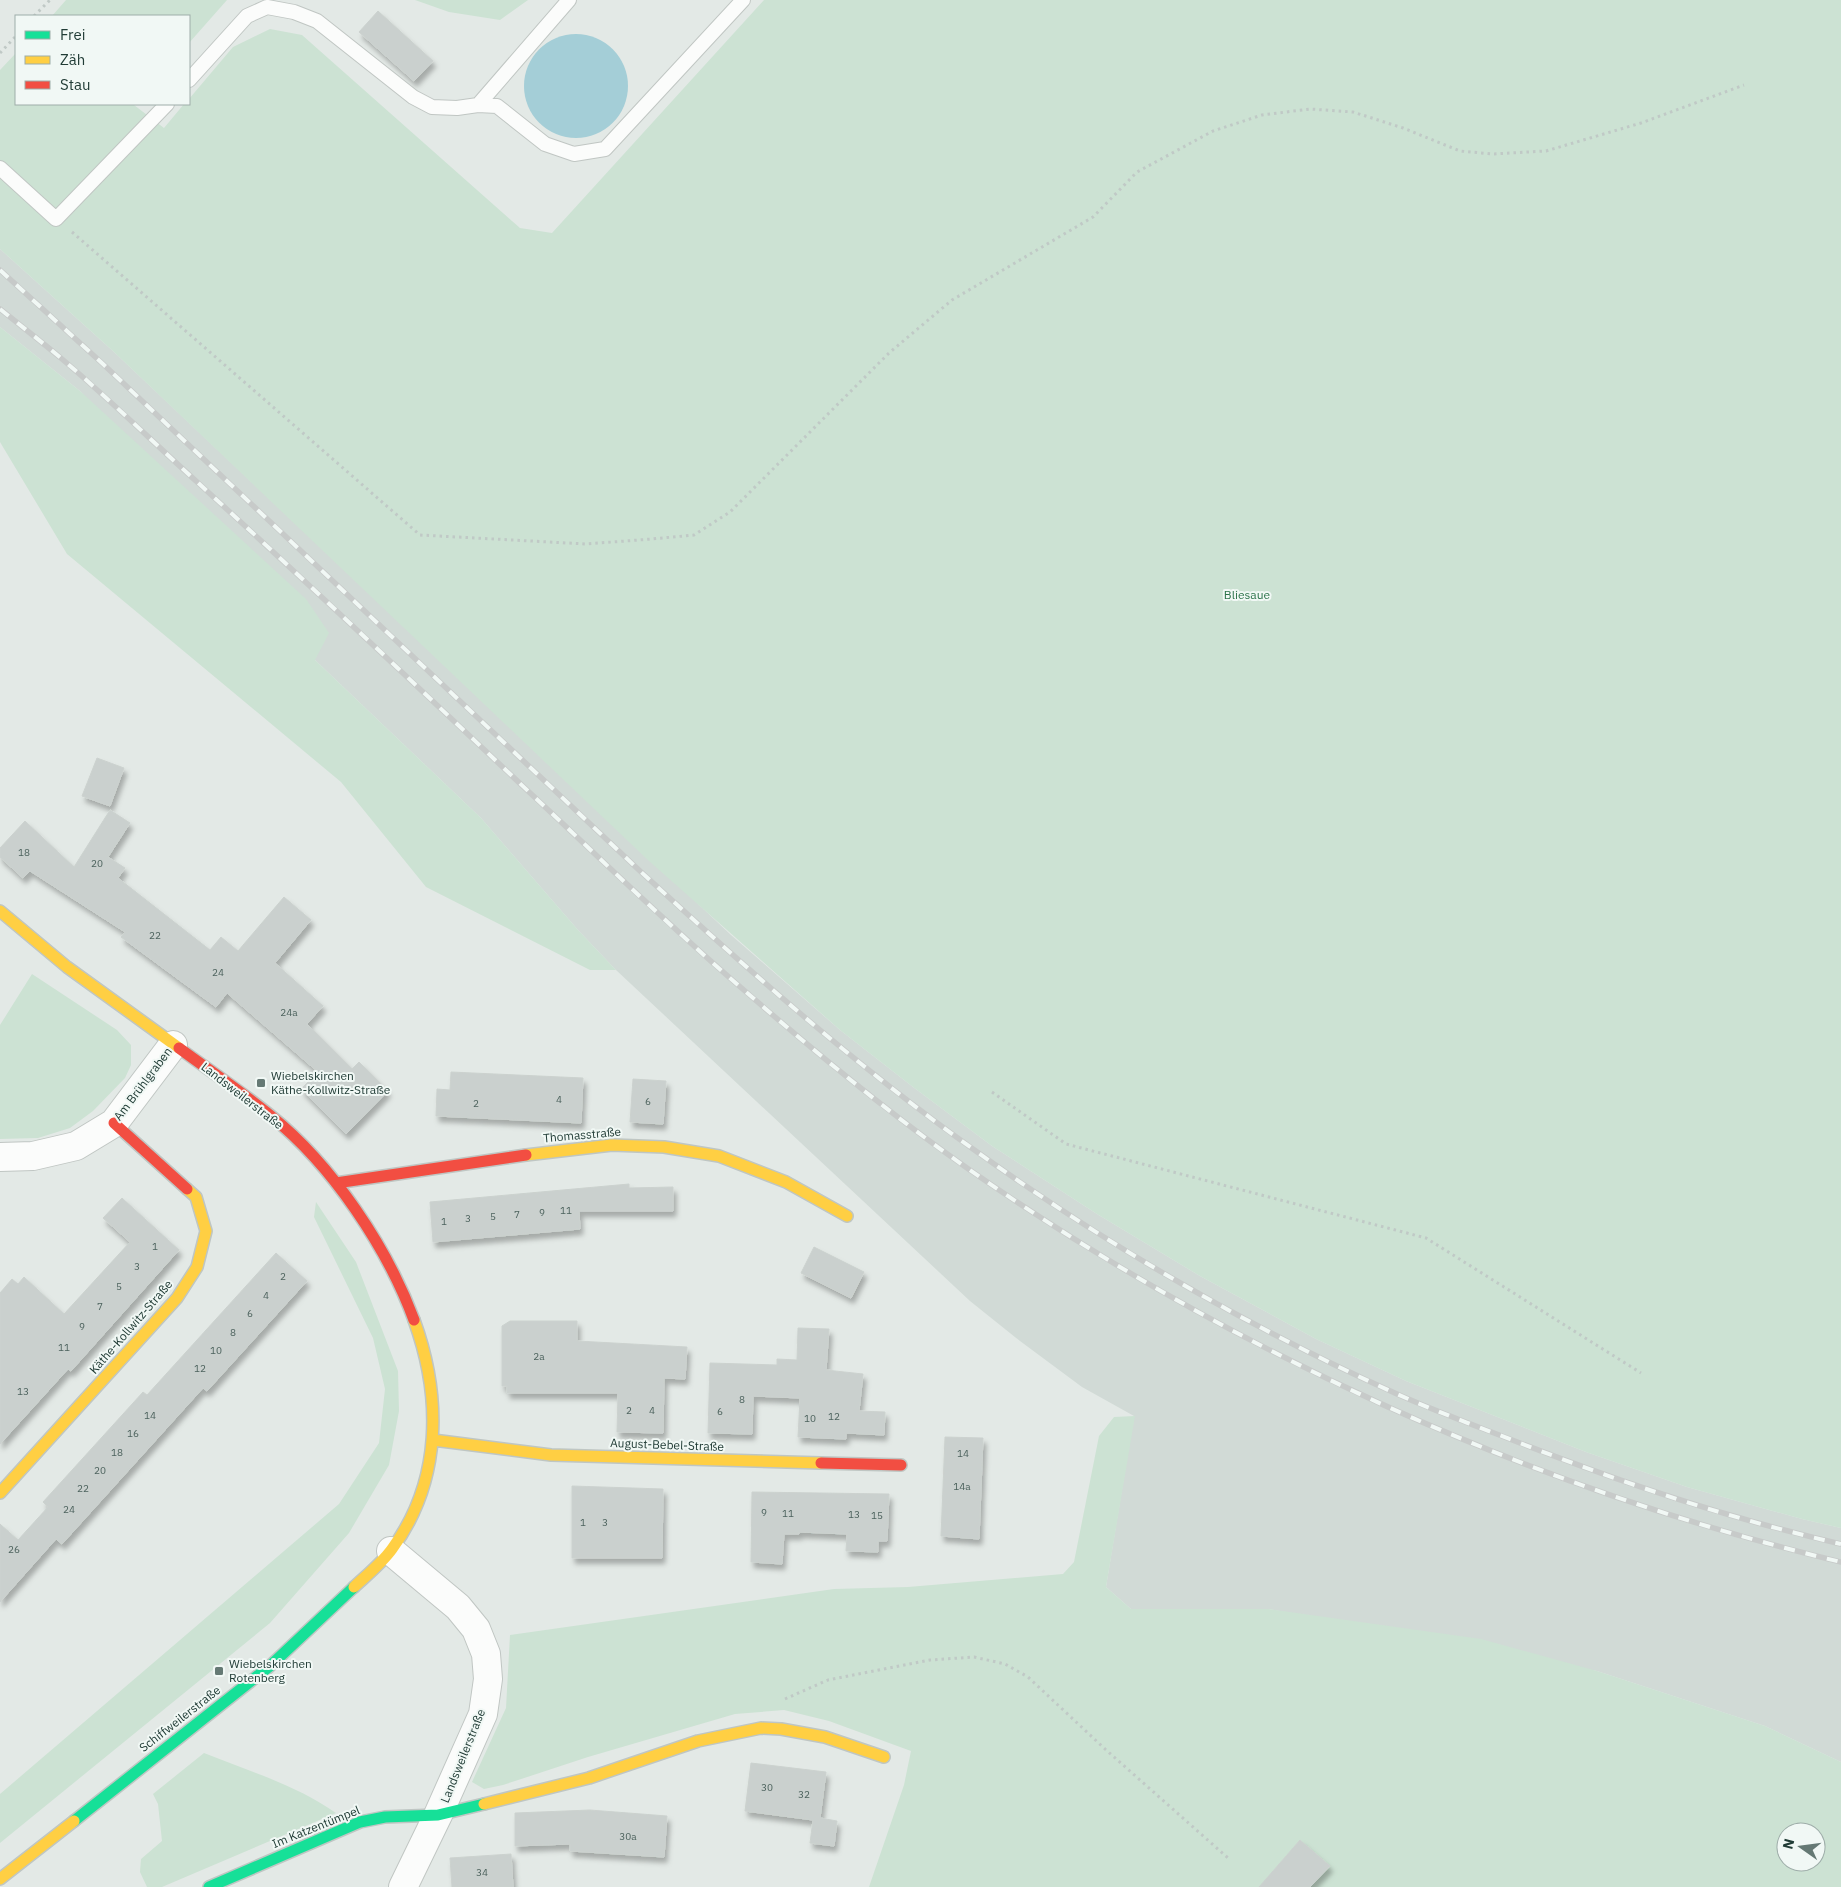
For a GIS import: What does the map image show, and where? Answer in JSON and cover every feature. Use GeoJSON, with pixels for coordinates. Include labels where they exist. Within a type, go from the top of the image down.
{"type":"FeatureCollection","features":[{"type":"Feature","properties":{"kind":"street","name":"Landsweilerstraße"},"geometry":{"type":"LineString","coordinates":[[0,911],[68,967],[272,1116],[336,1183],[374,1237],[405,1295],[424,1347],[432,1395],[433,1440],[429,1468],[412,1520],[390,1551],[458,1607],[476,1629],[486,1654],[488,1679],[482,1714],[438,1815],[402,1887]]}},
{"type":"Feature","properties":{"kind":"street","name":"Am Brühlgraben"},"geometry":{"type":"LineString","coordinates":[[0,1157],[33,1156],[76,1146],[114,1123],[173,1045]]}},
{"type":"Feature","properties":{"kind":"street","name":"Käthe-Kollwitz-Straße"},"geometry":{"type":"LineString","coordinates":[[0,1493],[177,1298],[197,1267],[206,1231],[196,1197],[114,1123]]}},
{"type":"Feature","properties":{"kind":"street","name":"Thomasstraße"},"geometry":{"type":"LineString","coordinates":[[336,1183],[551,1151],[612,1144],[664,1147],[719,1156],[786,1182],[847,1216]]}},
{"type":"Feature","properties":{"kind":"street","name":"August-Bebel-Straße"},"geometry":{"type":"LineString","coordinates":[[433,1440],[551,1455],[901,1465]]}},
{"type":"Feature","properties":{"kind":"street","name":"Schiffweilerstraße"},"geometry":{"type":"LineString","coordinates":[[0,1879],[270,1666],[331,1610],[390,1551]]}},
{"type":"Feature","properties":{"kind":"street","name":"Landsweilerstraße"},"geometry":{"type":"LineString","coordinates":[[438,1815],[589,1778],[698,1741],[761,1728],[781,1729],[825,1737],[884,1757]]}},
{"type":"Feature","properties":{"kind":"street","name":"Im Katzentümpel"},"geometry":{"type":"LineString","coordinates":[[209,1887],[360,1822],[385,1817],[438,1815]]}},
{"type":"Feature","properties":{"kind":"lane"},"geometry":{"type":"LineString","coordinates":[[478,104],[569,0]]}},
{"type":"Feature","properties":{"kind":"lane"},"geometry":{"type":"LineString","coordinates":[[190,79],[247,16],[267,7],[294,12],[317,21],[413,97],[432,107],[458,108],[478,104],[497,106],[545,144],[574,154],[605,149],[743,0]]}},
{"type":"Feature","properties":{"kind":"lane"},"geometry":{"type":"LineString","coordinates":[[0,168],[56,219],[167,105]]}},
{"type":"Feature","properties":{"kind":"path"},"geometry":{"type":"LineString","coordinates":[[35,15],[50,0]]}},
{"type":"Feature","properties":{"kind":"path"},"geometry":{"type":"LineString","coordinates":[[0,53],[15,37]]}},
{"type":"Feature","properties":{"kind":"path"},"geometry":{"type":"LineString","coordinates":[[56,219],[420,535],[586,544],[694,535],[730,512],[889,353],[952,300],[1093,217],[1137,172],[1213,131],[1262,115],[1310,109],[1353,112],[1403,128],[1460,151],[1493,154],[1546,151],[1641,123],[1744,85]]}},
{"type":"Feature","properties":{"kind":"path"},"geometry":{"type":"LineString","coordinates":[[992,1092],[1066,1144],[1426,1238],[1641,1373]]}},
{"type":"Feature","properties":{"kind":"path"},"geometry":{"type":"LineString","coordinates":[[761,1728],[781,1701],[828,1680],[930,1660],[974,1657],[1005,1664],[1028,1677],[1228,1858]]}},
{"type":"Feature","properties":{"kind":"shaded area"},"geometry":{"type":"Polygon","coordinates":[[[0,249],[114,352],[731,935],[840,1030],[992,1146],[1097,1214],[1200,1276],[1316,1339],[1406,1381],[1586,1452],[1687,1487],[1841,1528],[1841,1762],[1765,1726],[1597,1671],[1269,1609],[1131,1609],[1106,1587],[1134,1416],[1082,1387],[970,1301],[616,970],[578,930],[481,818],[315,660],[80,391],[0,327],[0,249]]]}},
{"type":"Feature","properties":{"kind":"green space"},"geometry":{"type":"Polygon","coordinates":[[[66,0],[227,0],[190,42],[190,15],[53,15],[66,0]]]}},
{"type":"Feature","properties":{"kind":"green space"},"geometry":{"type":"Polygon","coordinates":[[[415,0],[528,0],[500,20],[449,12],[415,0]]]}},
{"type":"Feature","properties":{"kind":"green space","name":"Bliesaue"},"geometry":{"type":"Polygon","coordinates":[[[764,0],[1841,0],[1841,1528],[1687,1487],[1586,1452],[1406,1381],[1316,1339],[1200,1276],[1097,1214],[992,1146],[840,1030],[649,861],[114,352],[0,249],[0,70],[15,54],[15,105],[134,105],[164,128],[183,105],[190,105],[190,98],[233,47],[270,29],[302,35],[520,228],[552,233],[764,0]]]}},
{"type":"Feature","properties":{"kind":"green space"},"geometry":{"type":"Polygon","coordinates":[[[0,327],[80,391],[306,599],[329,633],[315,660],[481,818],[578,930],[616,970],[590,970],[426,887],[341,782],[67,554],[0,442],[0,327]]]}},
{"type":"Feature","properties":{"kind":"green space"},"geometry":{"type":"Polygon","coordinates":[[[32,974],[117,1030],[131,1045],[131,1065],[125,1078],[93,1111],[70,1128],[38,1138],[0,1139],[0,1025],[32,974]]]}},
{"type":"Feature","properties":{"kind":"green space"},"geometry":{"type":"Polygon","coordinates":[[[316,1202],[356,1262],[398,1371],[399,1411],[389,1465],[349,1533],[270,1623],[0,1843],[0,1794],[339,1504],[379,1443],[385,1389],[373,1338],[314,1217],[316,1202]]]}},
{"type":"Feature","properties":{"kind":"green space"},"geometry":{"type":"Polygon","coordinates":[[[1135,1416],[1106,1587],[1131,1609],[1269,1609],[1481,1639],[1597,1671],[1765,1726],[1841,1762],[1841,1887],[869,1887],[904,1785],[911,1751],[829,1721],[784,1710],[735,1714],[588,1757],[503,1785],[484,1789],[472,1782],[506,1708],[510,1635],[834,1589],[908,1587],[1063,1574],[1074,1562],[1099,1436],[1114,1417],[1135,1416]]]}},
{"type":"Feature","properties":{"kind":"green space"},"geometry":{"type":"Polygon","coordinates":[[[204,1753],[289,1786],[336,1813],[162,1887],[147,1887],[140,1872],[141,1859],[162,1841],[158,1804],[153,1794],[204,1753]]]}},
{"type":"Feature","properties":{"kind":"water"},"geometry":{"type":"Polygon","coordinates":[[[576,34],[596,38],[613,49],[624,66],[628,86],[624,106],[613,123],[596,134],[576,138],[556,134],[539,123],[528,106],[524,86],[528,66],[539,49],[556,38],[576,34]]]}},
{"type":"Feature","properties":{"kind":"building"},"geometry":{"type":"Polygon","coordinates":[[[378,11],[433,61],[414,81],[359,32],[378,11]]]}},
{"type":"Feature","properties":{"kind":"building"},"geometry":{"type":"Polygon","coordinates":[[[97,758],[124,768],[110,806],[82,796],[97,758]]]}},
{"type":"Feature","properties":{"kind":"building"},"geometry":{"type":"Polygon","coordinates":[[[110,810],[130,823],[108,857],[125,868],[118,878],[210,950],[221,937],[238,951],[284,897],[311,920],[275,963],[323,1006],[307,1024],[352,1069],[359,1062],[388,1091],[346,1134],[301,1089],[318,1072],[227,993],[216,1007],[121,937],[125,932],[30,871],[23,878],[0,857],[0,848],[25,821],[74,867],[110,810]]]}},
{"type":"Feature","properties":{"kind":"building"},"geometry":{"type":"Polygon","coordinates":[[[451,1072],[583,1078],[581,1123],[436,1116],[437,1089],[450,1090],[451,1072]]]}},
{"type":"Feature","properties":{"kind":"building"},"geometry":{"type":"Polygon","coordinates":[[[633,1079],[666,1081],[663,1124],[630,1122],[633,1079]]]}},
{"type":"Feature","properties":{"kind":"building"},"geometry":{"type":"Polygon","coordinates":[[[629,1184],[629,1188],[673,1187],[673,1211],[579,1211],[580,1229],[433,1242],[430,1202],[629,1184]]]}},
{"type":"Feature","properties":{"kind":"building"},"geometry":{"type":"Polygon","coordinates":[[[122,1198],[179,1250],[71,1371],[68,1369],[0,1444],[0,1293],[12,1279],[18,1284],[24,1277],[64,1314],[130,1242],[103,1218],[122,1198]]]}},
{"type":"Feature","properties":{"kind":"building"},"geometry":{"type":"Polygon","coordinates":[[[814,1247],[864,1272],[851,1298],[801,1273],[814,1247]]]}},
{"type":"Feature","properties":{"kind":"building"},"geometry":{"type":"Polygon","coordinates":[[[276,1253],[307,1281],[207,1391],[203,1388],[62,1544],[56,1539],[0,1602],[0,1524],[18,1540],[48,1507],[43,1502],[143,1392],[147,1395],[276,1253]]]}},
{"type":"Feature","properties":{"kind":"building"},"geometry":{"type":"Polygon","coordinates":[[[510,1321],[577,1321],[577,1341],[687,1347],[685,1379],[664,1378],[663,1433],[617,1432],[618,1393],[507,1393],[507,1386],[502,1386],[502,1326],[510,1321]]]}},
{"type":"Feature","properties":{"kind":"building"},"geometry":{"type":"Polygon","coordinates":[[[798,1328],[829,1329],[826,1370],[863,1374],[859,1411],[885,1412],[884,1435],[846,1433],[846,1439],[798,1437],[800,1398],[753,1396],[752,1434],[708,1433],[710,1363],[777,1365],[777,1359],[797,1360],[798,1328]]]}},
{"type":"Feature","properties":{"kind":"building"},"geometry":{"type":"Polygon","coordinates":[[[945,1437],[983,1438],[979,1539],[941,1536],[945,1437]]]}},
{"type":"Feature","properties":{"kind":"building"},"geometry":{"type":"Polygon","coordinates":[[[572,1486],[663,1489],[662,1558],[572,1558],[572,1486]]]}},
{"type":"Feature","properties":{"kind":"building"},"geometry":{"type":"Polygon","coordinates":[[[752,1492],[889,1494],[887,1541],[878,1541],[878,1552],[846,1551],[847,1534],[799,1532],[799,1534],[784,1534],[782,1564],[751,1562],[752,1492]]]}},
{"type":"Feature","properties":{"kind":"building"},"geometry":{"type":"Polygon","coordinates":[[[751,1763],[826,1772],[820,1818],[837,1821],[834,1846],[810,1843],[813,1820],[745,1811],[751,1763]]]}},
{"type":"Feature","properties":{"kind":"building"},"geometry":{"type":"Polygon","coordinates":[[[590,1810],[667,1816],[664,1857],[570,1851],[570,1844],[515,1846],[515,1813],[590,1810]]]}},
{"type":"Feature","properties":{"kind":"building"},"geometry":{"type":"Polygon","coordinates":[[[1300,1840],[1330,1866],[1310,1887],[1259,1887],[1300,1840]]]}},
{"type":"Feature","properties":{"kind":"building"},"geometry":{"type":"Polygon","coordinates":[[[511,1854],[513,1887],[452,1887],[450,1858],[511,1854]]]}},
{"type":"Feature","properties":{"kind":"railway"},"geometry":{"type":"LineString","coordinates":[[0,270],[103,364],[640,871],[721,944],[802,1015],[886,1084],[1023,1184],[1126,1251],[1232,1312],[1286,1341],[1397,1394],[1559,1458],[1679,1500],[1841,1544]]}},
{"type":"Feature","properties":{"kind":"railway"},"geometry":{"type":"LineString","coordinates":[[0,309],[62,359],[113,404],[717,967],[854,1082],[967,1168],[1067,1234],[1170,1296],[1277,1354],[1386,1406],[1497,1453],[1610,1495],[1725,1531],[1841,1562]]}},
{"type":"Feature","properties":{"kind":"traffic: fast"},"geometry":{"type":"LineString","coordinates":[[74,1821],[270,1666],[354,1587]]}},
{"type":"Feature","properties":{"kind":"traffic: fast"},"geometry":{"type":"LineString","coordinates":[[209,1887],[360,1822],[385,1817],[438,1815],[484,1804]]}},
{"type":"Feature","properties":{"kind":"traffic: slow"},"geometry":{"type":"LineString","coordinates":[[0,911],[67,967],[179,1048]]}},
{"type":"Feature","properties":{"kind":"traffic: slow"},"geometry":{"type":"LineString","coordinates":[[526,1155],[612,1145],[664,1147],[719,1156],[786,1182],[847,1216]]}},
{"type":"Feature","properties":{"kind":"traffic: slow"},"geometry":{"type":"LineString","coordinates":[[0,1493],[177,1298],[197,1267],[206,1231],[196,1197],[187,1189]]}},
{"type":"Feature","properties":{"kind":"traffic: slow"},"geometry":{"type":"LineString","coordinates":[[354,1587],[392,1549],[408,1523],[420,1495],[428,1467],[432,1438],[433,1408],[423,1349],[414,1320]]}},
{"type":"Feature","properties":{"kind":"traffic: slow"},"geometry":{"type":"LineString","coordinates":[[433,1440],[551,1455],[821,1463]]}},
{"type":"Feature","properties":{"kind":"traffic: slow"},"geometry":{"type":"LineString","coordinates":[[484,1804],[589,1778],[698,1741],[761,1728],[781,1729],[825,1737],[884,1757]]}},
{"type":"Feature","properties":{"kind":"traffic: slow"},"geometry":{"type":"LineString","coordinates":[[0,1879],[74,1821]]}},
{"type":"Feature","properties":{"kind":"traffic: jam"},"geometry":{"type":"LineString","coordinates":[[179,1048],[271,1116],[315,1158],[336,1183],[373,1236],[403,1292],[414,1320]]}},
{"type":"Feature","properties":{"kind":"traffic: jam"},"geometry":{"type":"LineString","coordinates":[[114,1123],[187,1189]]}},
{"type":"Feature","properties":{"kind":"traffic: jam"},"geometry":{"type":"LineString","coordinates":[[336,1183],[526,1155]]}},
{"type":"Feature","properties":{"kind":"traffic: jam"},"geometry":{"type":"LineString","coordinates":[[821,1463],[901,1465]]}},
{"type":"Feature","properties":{"kind":"place","name":"Wiebelskirchen Käthe-Kollwitz-Straße"},"geometry":{"type":"Point","coordinates":[261,1083]}},
{"type":"Feature","properties":{"kind":"place","name":"Wiebelskirchen Rotenberg"},"geometry":{"type":"Point","coordinates":[219,1671]}}]}
